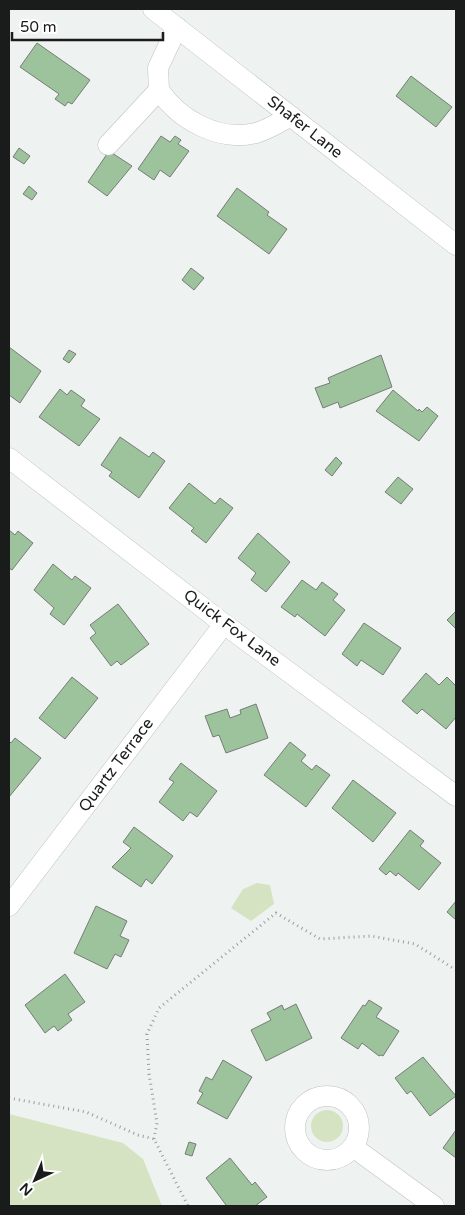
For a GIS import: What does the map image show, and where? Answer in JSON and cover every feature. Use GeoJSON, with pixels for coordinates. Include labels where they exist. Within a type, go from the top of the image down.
{"type":"FeatureCollection","features":[{"type":"Feature","properties":{"kind":"street","name":"Shafer Lane"},"geometry":{"type":"LineString","coordinates":[[153,9],[456,245]]}},
{"type":"Feature","properties":{"kind":"street"},"geometry":{"type":"LineString","coordinates":[[177,27],[158,68],[159,90],[182,115],[196,124],[214,130],[254,133],[291,116]]}},
{"type":"Feature","properties":{"kind":"street"},"geometry":{"type":"LineString","coordinates":[[108,145],[159,90]]}},
{"type":"Feature","properties":{"kind":"street","name":"Quick Fox Lane"},"geometry":{"type":"LineString","coordinates":[[9,458],[224,624],[456,796]]}},
{"type":"Feature","properties":{"kind":"street","name":"Quartz Terrace"},"geometry":{"type":"LineString","coordinates":[[9,906],[224,624]]}},
{"type":"Feature","properties":{"kind":"street"},"geometry":{"type":"LineString","coordinates":[[353,1147],[434,1206]]}},
{"type":"Feature","properties":{"kind":"path"},"geometry":{"type":"LineString","coordinates":[[188,1206],[154,1139],[157,1122],[149,1074],[147,1034],[159,1008],[276,913],[320,939],[371,936],[414,944],[456,970]]}},
{"type":"Feature","properties":{"kind":"path"},"geometry":{"type":"LineString","coordinates":[[9,1098],[86,1112],[138,1135],[154,1139]]}},
{"type":"Feature","properties":{"kind":"green space"},"geometry":{"type":"Polygon","coordinates":[[[257,883],[270,885],[274,904],[251,921],[231,908],[243,889],[257,883]]]}},
{"type":"Feature","properties":{"kind":"green space"},"geometry":{"type":"Polygon","coordinates":[[[327,1110],[338,1115],[343,1126],[338,1137],[327,1142],[316,1137],[311,1126],[316,1115],[327,1110]]]}},
{"type":"Feature","properties":{"kind":"green space"},"geometry":{"type":"Polygon","coordinates":[[[9,1114],[123,1143],[143,1159],[162,1206],[9,1206],[9,1114]]]}},
{"type":"Feature","properties":{"kind":"building"},"geometry":{"type":"Polygon","coordinates":[[[37,43],[90,80],[72,104],[68,102],[65,106],[55,99],[59,94],[20,67],[37,43]]]}},
{"type":"Feature","properties":{"kind":"building"},"geometry":{"type":"Polygon","coordinates":[[[411,76],[452,107],[436,127],[396,96],[411,76]]]}},
{"type":"Feature","properties":{"kind":"building"},"geometry":{"type":"Polygon","coordinates":[[[161,136],[170,142],[175,136],[181,140],[178,144],[189,151],[170,177],[160,170],[154,180],[138,169],[161,136]]]}},
{"type":"Feature","properties":{"kind":"building"},"geometry":{"type":"Polygon","coordinates":[[[19,148],[30,156],[24,164],[13,157],[19,148]]]}},
{"type":"Feature","properties":{"kind":"building"},"geometry":{"type":"Polygon","coordinates":[[[109,151],[132,166],[107,196],[88,182],[109,151]]]}},
{"type":"Feature","properties":{"kind":"building"},"geometry":{"type":"Polygon","coordinates":[[[29,186],[37,193],[32,200],[23,194],[29,186]]]}},
{"type":"Feature","properties":{"kind":"building"},"geometry":{"type":"Polygon","coordinates":[[[237,188],[269,212],[267,215],[287,229],[269,254],[217,216],[237,188]]]}},
{"type":"Feature","properties":{"kind":"building"},"geometry":{"type":"Polygon","coordinates":[[[191,268],[204,278],[194,290],[182,280],[191,268]]]}},
{"type":"Feature","properties":{"kind":"building"},"geometry":{"type":"Polygon","coordinates":[[[9,347],[41,371],[20,403],[9,395],[9,347]]]}},
{"type":"Feature","properties":{"kind":"building"},"geometry":{"type":"Polygon","coordinates":[[[69,350],[76,354],[69,363],[63,359],[69,350]]]}},
{"type":"Feature","properties":{"kind":"building"},"geometry":{"type":"Polygon","coordinates":[[[381,355],[392,387],[340,408],[338,402],[323,408],[315,388],[330,383],[328,378],[381,355]]]}},
{"type":"Feature","properties":{"kind":"building"},"geometry":{"type":"Polygon","coordinates":[[[60,389],[67,395],[71,390],[85,400],[81,406],[100,419],[79,446],[39,417],[60,389]]]}},
{"type":"Feature","properties":{"kind":"building"},"geometry":{"type":"Polygon","coordinates":[[[393,390],[418,411],[419,409],[422,412],[427,407],[438,416],[419,441],[376,411],[393,390]]]}},
{"type":"Feature","properties":{"kind":"building"},"geometry":{"type":"Polygon","coordinates":[[[120,437],[149,457],[153,452],[165,461],[139,498],[109,476],[112,472],[101,465],[120,437]]]}},
{"type":"Feature","properties":{"kind":"building"},"geometry":{"type":"Polygon","coordinates":[[[336,457],[342,463],[332,476],[325,470],[336,457]]]}},
{"type":"Feature","properties":{"kind":"building"},"geometry":{"type":"Polygon","coordinates":[[[398,477],[413,489],[401,504],[385,492],[398,477]]]}},
{"type":"Feature","properties":{"kind":"building"},"geometry":{"type":"Polygon","coordinates":[[[189,483],[215,504],[220,498],[233,508],[206,543],[191,531],[194,528],[169,508],[189,483]]]}},
{"type":"Feature","properties":{"kind":"building"},"geometry":{"type":"Polygon","coordinates":[[[9,530],[15,535],[18,531],[33,543],[12,570],[9,568],[9,530]]]}},
{"type":"Feature","properties":{"kind":"building"},"geometry":{"type":"Polygon","coordinates":[[[258,533],[290,562],[266,592],[251,580],[256,573],[238,558],[258,533]]]}},
{"type":"Feature","properties":{"kind":"building"},"geometry":{"type":"Polygon","coordinates":[[[53,564],[72,580],[75,576],[91,588],[64,625],[50,614],[54,608],[34,590],[53,564]]]}},
{"type":"Feature","properties":{"kind":"building"},"geometry":{"type":"Polygon","coordinates":[[[302,580],[316,590],[322,582],[338,594],[333,600],[345,610],[325,636],[297,614],[295,617],[281,607],[302,580]]]}},
{"type":"Feature","properties":{"kind":"building"},"geometry":{"type":"Polygon","coordinates":[[[118,604],[149,644],[121,665],[117,661],[111,666],[90,638],[96,633],[90,625],[118,604]]]}},
{"type":"Feature","properties":{"kind":"building"},"geometry":{"type":"Polygon","coordinates":[[[456,611],[456,629],[447,620],[456,611]]]}},
{"type":"Feature","properties":{"kind":"building"},"geometry":{"type":"Polygon","coordinates":[[[364,623],[401,648],[383,675],[361,660],[357,666],[342,654],[364,623]]]}},
{"type":"Feature","properties":{"kind":"building"},"geometry":{"type":"Polygon","coordinates":[[[426,673],[439,685],[447,677],[456,686],[456,717],[446,729],[422,709],[417,714],[402,701],[426,673]]]}},
{"type":"Feature","properties":{"kind":"building"},"geometry":{"type":"Polygon","coordinates":[[[72,677],[98,698],[65,739],[39,718],[72,677]]]}},
{"type":"Feature","properties":{"kind":"building"},"geometry":{"type":"Polygon","coordinates":[[[256,704],[268,738],[226,753],[219,735],[213,737],[205,716],[227,709],[230,718],[241,714],[240,710],[256,704]]]}},
{"type":"Feature","properties":{"kind":"building"},"geometry":{"type":"Polygon","coordinates":[[[15,738],[41,758],[9,797],[9,741],[11,743],[15,738]]]}},
{"type":"Feature","properties":{"kind":"building"},"geometry":{"type":"Polygon","coordinates":[[[290,742],[306,755],[301,761],[312,770],[316,765],[330,775],[306,807],[264,775],[290,742]]]}},
{"type":"Feature","properties":{"kind":"building"},"geometry":{"type":"Polygon","coordinates":[[[181,763],[217,791],[197,817],[190,812],[183,821],[159,802],[174,782],[169,779],[181,763]]]}},
{"type":"Feature","properties":{"kind":"building"},"geometry":{"type":"Polygon","coordinates":[[[353,780],[396,813],[373,842],[332,808],[353,780]]]}},
{"type":"Feature","properties":{"kind":"building"},"geometry":{"type":"Polygon","coordinates":[[[134,827],[173,856],[152,884],[146,879],[141,887],[112,867],[131,848],[123,842],[134,827]]]}},
{"type":"Feature","properties":{"kind":"building"},"geometry":{"type":"Polygon","coordinates":[[[410,830],[424,841],[420,846],[441,863],[419,890],[398,873],[396,876],[390,871],[386,875],[379,869],[410,830]]]}},
{"type":"Feature","properties":{"kind":"building"},"geometry":{"type":"Polygon","coordinates":[[[456,901],[456,920],[447,912],[456,901]]]}},
{"type":"Feature","properties":{"kind":"building"},"geometry":{"type":"Polygon","coordinates":[[[96,906],[127,921],[120,936],[129,940],[121,957],[115,954],[107,969],[74,953],[96,906]]]}},
{"type":"Feature","properties":{"kind":"building"},"geometry":{"type":"Polygon","coordinates":[[[65,974],[85,1002],[68,1014],[72,1020],[58,1031],[54,1026],[45,1033],[25,1005],[65,974]]]}},
{"type":"Feature","properties":{"kind":"building"},"geometry":{"type":"Polygon","coordinates":[[[369,1000],[382,1008],[376,1017],[399,1031],[383,1056],[379,1056],[362,1043],[358,1049],[341,1038],[363,1005],[365,1006],[369,1000]]]}},
{"type":"Feature","properties":{"kind":"building"},"geometry":{"type":"Polygon","coordinates":[[[296,1004],[312,1038],[266,1061],[251,1030],[271,1020],[267,1013],[282,1005],[284,1010],[296,1004]]]}},
{"type":"Feature","properties":{"kind":"building"},"geometry":{"type":"Polygon","coordinates":[[[423,1057],[456,1096],[430,1116],[411,1091],[407,1094],[395,1078],[423,1057]]]}},
{"type":"Feature","properties":{"kind":"building"},"geometry":{"type":"Polygon","coordinates":[[[223,1060],[252,1077],[227,1119],[197,1103],[203,1093],[199,1091],[206,1077],[212,1080],[223,1060]]]}},
{"type":"Feature","properties":{"kind":"building"},"geometry":{"type":"Polygon","coordinates":[[[456,1130],[456,1158],[443,1148],[456,1130]]]}},
{"type":"Feature","properties":{"kind":"building"},"geometry":{"type":"Polygon","coordinates":[[[189,1142],[196,1144],[192,1156],[185,1154],[189,1142]]]}},
{"type":"Feature","properties":{"kind":"building"},"geometry":{"type":"Polygon","coordinates":[[[230,1158],[252,1185],[255,1182],[267,1197],[255,1206],[224,1206],[226,1205],[206,1178],[230,1158]]]}}]}
